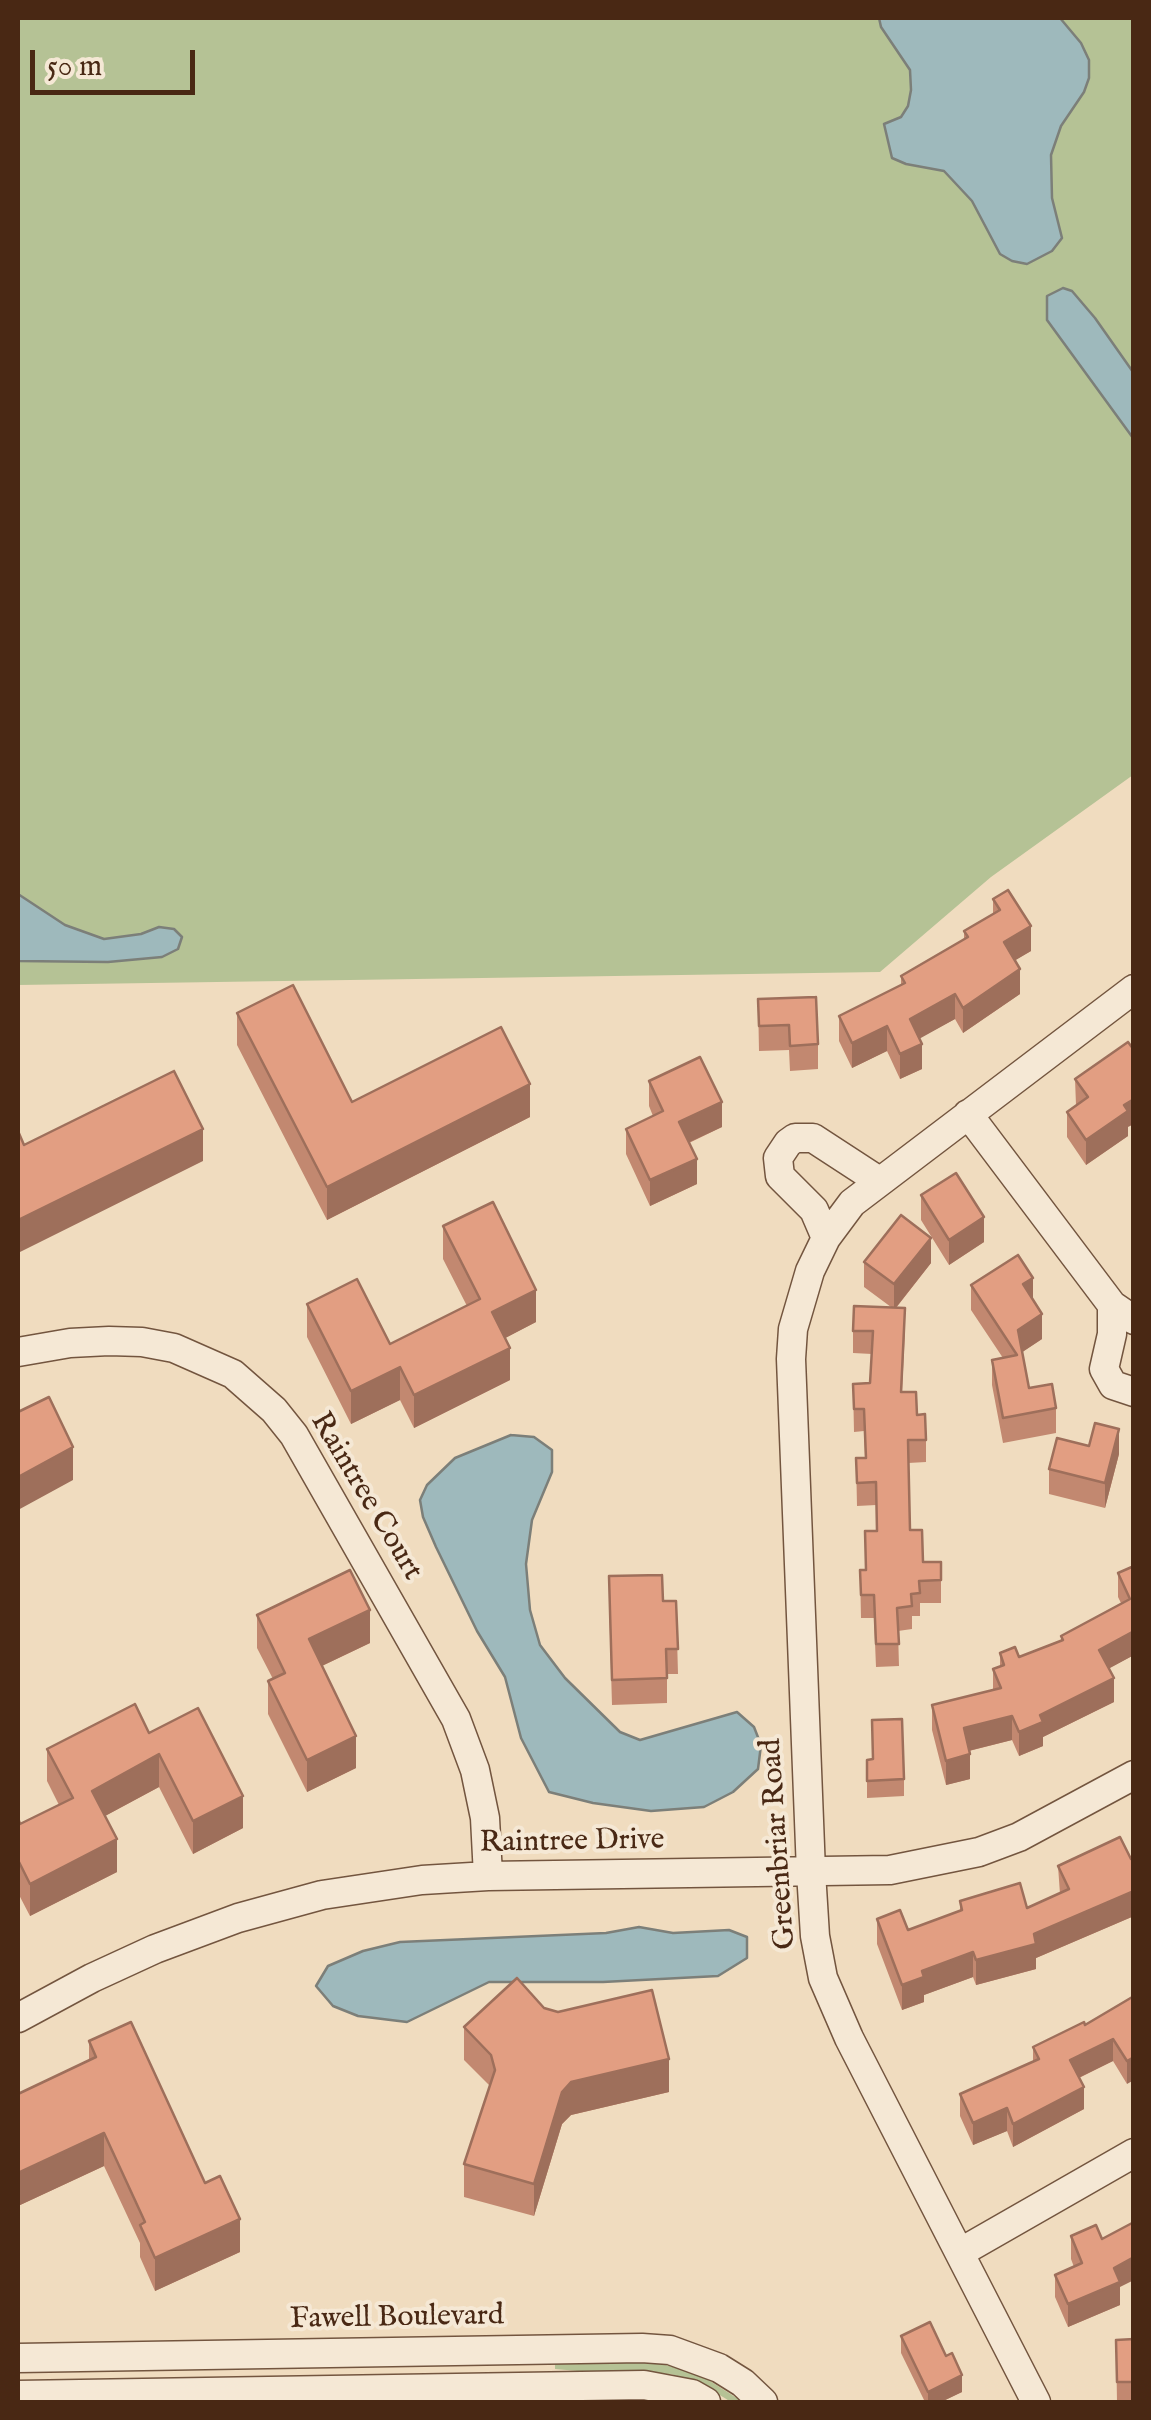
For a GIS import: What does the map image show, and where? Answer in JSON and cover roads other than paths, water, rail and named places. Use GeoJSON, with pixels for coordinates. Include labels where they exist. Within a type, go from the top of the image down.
{"type":"FeatureCollection","features":[{"type":"Feature","properties":{"kind":"street","name":"Greenbriar Road"},"geometry":{"type":"LineString","coordinates":[[1036,2402],[832,2000],[814,1936],[791,1359],[800,1297],[826,1238],[852,1203],[1134,990]]}},
{"type":"Feature","properties":{"kind":"street"},"geometry":{"type":"LineString","coordinates":[[968,1114],[1123,1313],[1112,1334],[1104,1369],[1113,1385],[1134,1392]]}},
{"type":"Feature","properties":{"kind":"street"},"geometry":{"type":"LineString","coordinates":[[826,1238],[814,1210],[780,1176],[778,1158],[788,1143],[804,1136],[813,1138],[880,1182]]}},
{"type":"Feature","properties":{"kind":"street","name":"Raintree Court"},"geometry":{"type":"LineString","coordinates":[[18,1352],[110,1341],[174,1348],[233,1374],[274,1410],[294,1436],[456,1719],[475,1770],[486,1818],[488,1876]]}},
{"type":"Feature","properties":{"kind":"street","name":"Raintree Drive"},"geometry":{"type":"LineString","coordinates":[[18,2018],[146,1953],[238,1918],[322,1895],[368,1886],[488,1876],[890,1870],[979,1852],[1050,1823],[1134,1775]]}},
{"type":"Feature","properties":{"kind":"street"},"geometry":{"type":"LineString","coordinates":[[961,2252],[1134,2153]]}},
{"type":"Feature","properties":{"kind":"street","name":"Fawell Boulevard"},"geometry":{"type":"LineString","coordinates":[[18,2358],[642,2348],[670,2350],[719,2368],[763,2402]]}},
{"type":"Feature","properties":{"kind":"street"},"geometry":{"type":"LineString","coordinates":[[18,2395],[644,2385],[692,2394],[706,2402]]}},
{"type":"Feature","properties":{"kind":"water"},"geometry":{"type":"Polygon","coordinates":[[[879,18],[1060,18],[1081,43],[1089,60],[1089,78],[1061,126],[1051,155],[1052,198],[1062,238],[1052,251],[1027,264],[1012,261],[1000,254],[972,201],[944,171],[892,158],[884,124],[901,117],[908,106],[910,70],[879,18]]]}},
{"type":"Feature","properties":{"kind":"water"},"geometry":{"type":"Polygon","coordinates":[[[1063,288],[1072,291],[1095,318],[1133,372],[1133,438],[1047,320],[1047,296],[1063,288]]]}},
{"type":"Feature","properties":{"kind":"water"},"geometry":{"type":"Polygon","coordinates":[[[18,894],[65,925],[104,939],[141,934],[159,927],[174,929],[182,937],[178,949],[162,957],[108,962],[18,961],[18,894]]]}},
{"type":"Feature","properties":{"kind":"water"},"geometry":{"type":"Polygon","coordinates":[[[511,1435],[534,1437],[552,1450],[552,1472],[532,1520],[526,1564],[530,1610],[540,1645],[565,1678],[620,1732],[640,1740],[737,1712],[754,1727],[761,1745],[758,1769],[733,1792],[704,1807],[651,1811],[549,1792],[521,1738],[505,1677],[477,1631],[436,1547],[420,1500],[427,1485],[455,1458],[511,1435]]]}},
{"type":"Feature","properties":{"kind":"water"},"geometry":{"type":"Polygon","coordinates":[[[639,1927],[673,1933],[729,1930],[747,1937],[747,1958],[718,1976],[489,1982],[407,2022],[358,2016],[333,2006],[316,1986],[328,1966],[363,1951],[400,1942],[606,1933],[639,1927]]]}}]}
